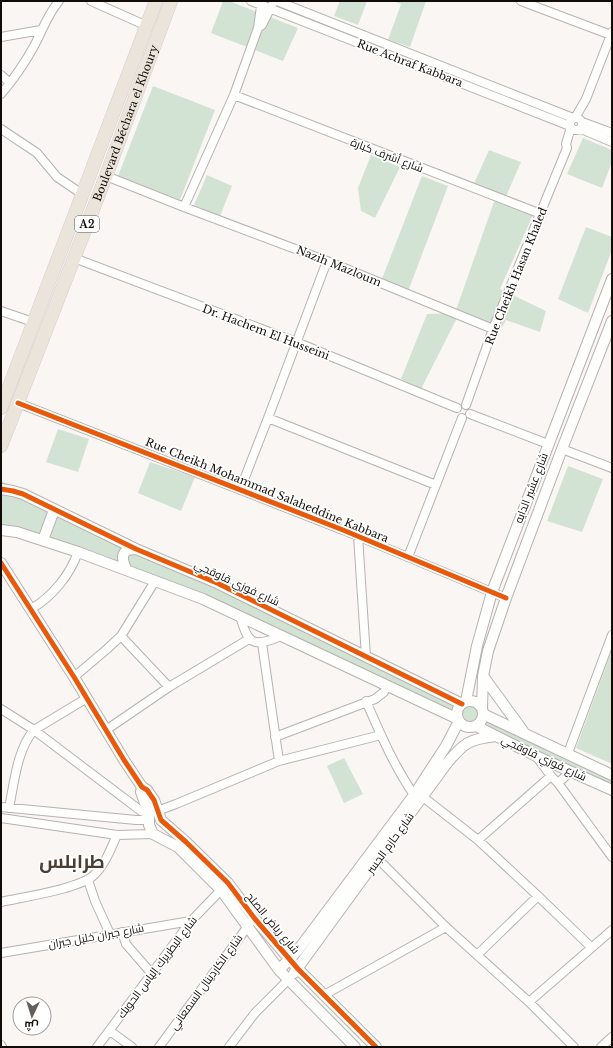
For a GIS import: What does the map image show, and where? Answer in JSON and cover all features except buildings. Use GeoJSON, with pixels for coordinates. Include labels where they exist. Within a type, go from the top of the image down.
{"type":"FeatureCollection","features":[{"type":"Feature","properties":{"kind":"highway","name":"Boulevard Béchara el Khoury"},"geometry":{"type":"LineString","coordinates":[[2,405],[156,1]]}},
{"type":"Feature","properties":{"kind":"highway","name":"Boulevard Béchara el Khoury"},"geometry":{"type":"LineString","coordinates":[[1,446],[106,176],[171,1]]}},
{"type":"Feature","properties":{"kind":"street"},"geometry":{"type":"LineString","coordinates":[[1,94],[33,48],[52,9],[59,1]]}},
{"type":"Feature","properties":{"kind":"street"},"geometry":{"type":"LineString","coordinates":[[91,1],[147,26]]}},
{"type":"Feature","properties":{"kind":"street","name":"Rue Achraf Kabbara"},"geometry":{"type":"LineString","coordinates":[[250,1],[262,3],[271,9],[577,124],[612,133]]}},
{"type":"Feature","properties":{"kind":"street"},"geometry":{"type":"LineString","coordinates":[[258,28],[262,25],[276,1]]}},
{"type":"Feature","properties":{"kind":"street","name":"Rue Achraf Kabbara"},"geometry":{"type":"LineString","coordinates":[[276,1],[577,124],[612,142]]}},
{"type":"Feature","properties":{"kind":"street"},"geometry":{"type":"LineString","coordinates":[[521,1],[611,34]]}},
{"type":"Feature","properties":{"kind":"street"},"geometry":{"type":"LineString","coordinates":[[184,207],[234,95],[258,28],[262,3]]}},
{"type":"Feature","properties":{"kind":"street"},"geometry":{"type":"LineString","coordinates":[[1,37],[41,30]]}},
{"type":"Feature","properties":{"kind":"street","name":"Rue Cheikh Hasan Khaled"},"geometry":{"type":"LineString","coordinates":[[466,405],[493,329],[541,214],[567,148],[566,144],[577,124],[611,34]]}},
{"type":"Feature","properties":{"kind":"street"},"geometry":{"type":"LineString","coordinates":[[1,75],[10,83]]}},
{"type":"Feature","properties":{"kind":"street","name":"شارع أشرف كبارة"},"geometry":{"type":"LineString","coordinates":[[234,95],[541,214]]}},
{"type":"Feature","properties":{"kind":"street"},"geometry":{"type":"LineString","coordinates":[[1,129],[37,153],[57,177],[82,194]]}},
{"type":"Feature","properties":{"kind":"street","name":"Nazih Mazloum"},"geometry":{"type":"LineString","coordinates":[[106,176],[327,261],[493,329]]}},
{"type":"Feature","properties":{"kind":"street","name":"Dr. Hachem El Husseini"},"geometry":{"type":"LineString","coordinates":[[74,258],[296,342],[457,408]]}},
{"type":"Feature","properties":{"kind":"street"},"geometry":{"type":"LineString","coordinates":[[240,490],[327,261]]}},
{"type":"Feature","properties":{"kind":"street","name":"شارع عشير الدايه"},"geometry":{"type":"LineString","coordinates":[[464,702],[477,646],[492,592],[612,279]]}},
{"type":"Feature","properties":{"kind":"street"},"geometry":{"type":"LineString","coordinates":[[1,311],[33,322]]}},
{"type":"Feature","properties":{"kind":"street","name":"شارع عشير الدايه"},"geometry":{"type":"LineString","coordinates":[[483,711],[483,676],[488,651],[506,598],[612,321]]}},
{"type":"Feature","properties":{"kind":"street","name":"Rue Cheikh Mohammad Salaheddine Kabbara"},"geometry":{"type":"LineString","coordinates":[[18,403],[358,536],[506,598]]}},
{"type":"Feature","properties":{"kind":"street"},"geometry":{"type":"LineString","coordinates":[[462,418],[457,413],[457,408],[460,405],[466,405],[470,409],[470,414]]}},
{"type":"Feature","properties":{"kind":"street"},"geometry":{"type":"LineString","coordinates":[[470,414],[548,444]]}},
{"type":"Feature","properties":{"kind":"street"},"geometry":{"type":"LineString","coordinates":[[408,557],[462,418],[470,414]]}},
{"type":"Feature","properties":{"kind":"street"},"geometry":{"type":"LineString","coordinates":[[268,418],[436,485]]}},
{"type":"Feature","properties":{"kind":"street"},"geometry":{"type":"LineString","coordinates":[[562,449],[612,468]]}},
{"type":"Feature","properties":{"kind":"street","name":"شارع فوزي قاوقجي"},"geometry":{"type":"LineString","coordinates":[[1,489],[13,490],[136,549],[217,583],[366,657],[464,702]]}},
{"type":"Feature","properties":{"kind":"street"},"geometry":{"type":"LineString","coordinates":[[43,540],[54,510]]}},
{"type":"Feature","properties":{"kind":"street"},"geometry":{"type":"LineString","coordinates":[[1,530],[17,532],[43,540],[126,569],[203,599],[458,720],[464,726],[472,727],[480,723],[483,711],[477,703],[473,701],[464,702],[457,711],[458,720]]}},
{"type":"Feature","properties":{"kind":"street"},"geometry":{"type":"LineString","coordinates":[[358,536],[366,657]]}},
{"type":"Feature","properties":{"kind":"street"},"geometry":{"type":"LineString","coordinates":[[126,569],[123,561],[124,553],[128,550],[136,549]]}},
{"type":"Feature","properties":{"kind":"street"},"geometry":{"type":"LineString","coordinates":[[31,609],[42,603],[65,577],[74,564],[78,552]]}},
{"type":"Feature","properties":{"kind":"street"},"geometry":{"type":"LineString","coordinates":[[1,562],[74,676],[142,787],[141,792],[152,815],[150,829],[153,834],[117,835],[1,818]]}},
{"type":"Feature","properties":{"kind":"street"},"geometry":{"type":"LineString","coordinates":[[74,676],[121,636],[155,581]]}},
{"type":"Feature","properties":{"kind":"street"},"geometry":{"type":"LineString","coordinates":[[240,616],[243,627],[249,639],[255,643],[262,643],[281,636]]}},
{"type":"Feature","properties":{"kind":"street"},"geometry":{"type":"LineString","coordinates":[[568,753],[612,635]]}},
{"type":"Feature","properties":{"kind":"street"},"geometry":{"type":"LineString","coordinates":[[121,636],[169,688]]}},
{"type":"Feature","properties":{"kind":"street"},"geometry":{"type":"LineString","coordinates":[[106,730],[169,688],[249,639]]}},
{"type":"Feature","properties":{"kind":"street"},"geometry":{"type":"LineString","coordinates":[[262,643],[279,761]]}},
{"type":"Feature","properties":{"kind":"street"},"geometry":{"type":"LineString","coordinates":[[483,676],[525,733]]}},
{"type":"Feature","properties":{"kind":"street"},"geometry":{"type":"LineString","coordinates":[[275,737],[379,696],[387,686]]}},
{"type":"Feature","properties":{"kind":"street"},"geometry":{"type":"LineString","coordinates":[[87,698],[34,730],[24,743],[5,808],[136,820],[152,815],[279,761],[381,735]]}},
{"type":"Feature","properties":{"kind":"street"},"geometry":{"type":"LineString","coordinates":[[366,701],[404,781],[419,796],[478,840],[591,948]]}},
{"type":"Feature","properties":{"kind":"street"},"geometry":{"type":"LineString","coordinates":[[1,709],[34,730],[141,811],[152,815]]}},
{"type":"Feature","properties":{"kind":"street","name":"شارع فوزي قاوقجي"},"geometry":{"type":"LineString","coordinates":[[483,711],[612,775]]}},
{"type":"Feature","properties":{"kind":"street","name":"شارع حازم الجسر"},"geometry":{"type":"LineString","coordinates":[[288,980],[298,969],[378,859],[419,796],[458,720]]}},
{"type":"Feature","properties":{"kind":"street","name":"شارع فوزي قاوقجي"},"geometry":{"type":"LineString","coordinates":[[476,726],[570,772],[611,789]]}},
{"type":"Feature","properties":{"kind":"street","name":"شارع حازم الجسر"},"geometry":{"type":"LineString","coordinates":[[279,970],[290,959],[419,796],[461,747],[470,741],[496,736]]}},
{"type":"Feature","properties":{"kind":"street"},"geometry":{"type":"LineString","coordinates":[[536,756],[558,783],[612,857]]}},
{"type":"Feature","properties":{"kind":"street"},"geometry":{"type":"LineString","coordinates":[[558,783],[570,772]]}},
{"type":"Feature","properties":{"kind":"street"},"geometry":{"type":"LineString","coordinates":[[478,840],[551,776]]}},
{"type":"Feature","properties":{"kind":"street","name":"شارع رياض الصلح"},"geometry":{"type":"LineString","coordinates":[[152,815],[161,820],[186,842],[228,883],[279,970],[355,1046]]}},
{"type":"Feature","properties":{"kind":"street","name":"شارع رياض الصلح"},"geometry":{"type":"LineString","coordinates":[[153,834],[178,848],[376,1047]]}},
{"type":"Feature","properties":{"kind":"street"},"geometry":{"type":"LineString","coordinates":[[1,902],[62,889],[88,880],[101,867],[117,835]]}},
{"type":"Feature","properties":{"kind":"street"},"geometry":{"type":"LineString","coordinates":[[378,859],[446,927],[529,1002],[574,1047]]}},
{"type":"Feature","properties":{"kind":"street"},"geometry":{"type":"LineString","coordinates":[[88,880],[95,902],[110,934]]}},
{"type":"Feature","properties":{"kind":"street","name":"شارع البطريرك إلياس الحويك"},"geometry":{"type":"LineString","coordinates":[[97,1047],[191,920],[221,890]]}},
{"type":"Feature","properties":{"kind":"street"},"geometry":{"type":"LineString","coordinates":[[477,955],[538,896]]}},
{"type":"Feature","properties":{"kind":"street","name":"شارع جبران خليل جبران"},"geometry":{"type":"LineString","coordinates":[[1,953],[191,920]]}},
{"type":"Feature","properties":{"kind":"street","name":"شارع الكاردينال السمعاني"},"geometry":{"type":"LineString","coordinates":[[159,1047],[251,922]]}},
{"type":"Feature","properties":{"kind":"street"},"geometry":{"type":"LineString","coordinates":[[324,995],[446,927]]}},
{"type":"Feature","properties":{"kind":"street"},"geometry":{"type":"LineString","coordinates":[[529,1002],[612,930]]}},
{"type":"Feature","properties":{"kind":"street"},"geometry":{"type":"LineString","coordinates":[[122,932],[126,944],[152,974]]}},
{"type":"Feature","properties":{"kind":"street"},"geometry":{"type":"LineString","coordinates":[[229,1047],[255,1012],[288,980]]}},
{"type":"Feature","properties":{"kind":"street"},"geometry":{"type":"LineString","coordinates":[[110,1031],[132,1047]]}},
{"type":"Feature","properties":{"kind":"street"},"geometry":{"type":"LineString","coordinates":[[355,1046],[365,1036]]}},
{"type":"Feature","properties":{"kind":"street"},"geometry":{"type":"LineString","coordinates":[[601,1047],[612,1037]]}},
{"type":"Feature","properties":{"kind":"green space"},"geometry":{"type":"Polygon","coordinates":[[[223,1],[229,1],[298,28],[283,61],[211,33],[223,1]]]}},
{"type":"Feature","properties":{"kind":"green space"},"geometry":{"type":"Polygon","coordinates":[[[340,1],[367,1],[358,25],[334,16],[340,1]]]}},
{"type":"Feature","properties":{"kind":"green space"},"geometry":{"type":"Polygon","coordinates":[[[393,1],[426,1],[410,47],[388,40],[401,4],[393,1]]]}},
{"type":"Feature","properties":{"kind":"green space"},"geometry":{"type":"Polygon","coordinates":[[[153,86],[215,110],[180,200],[118,176],[153,86]]]}},
{"type":"Feature","properties":{"kind":"green space"},"geometry":{"type":"Polygon","coordinates":[[[583,138],[612,150],[612,162],[602,188],[567,174],[583,138]]]}},
{"type":"Feature","properties":{"kind":"green space"},"geometry":{"type":"Polygon","coordinates":[[[489,150],[521,162],[504,201],[533,215],[500,289],[546,311],[540,332],[506,320],[498,335],[457,318],[421,389],[401,379],[427,314],[455,313],[495,199],[472,188],[489,150]]]}},
{"type":"Feature","properties":{"kind":"green space"},"geometry":{"type":"Polygon","coordinates":[[[371,155],[400,167],[375,218],[361,211],[358,188],[371,155]]]}},
{"type":"Feature","properties":{"kind":"green space"},"geometry":{"type":"Polygon","coordinates":[[[207,175],[232,186],[220,216],[194,205],[207,175]]]}},
{"type":"Feature","properties":{"kind":"green space"},"geometry":{"type":"Polygon","coordinates":[[[422,176],[448,186],[407,294],[380,284],[422,176]]]}},
{"type":"Feature","properties":{"kind":"green space"},"geometry":{"type":"Polygon","coordinates":[[[586,227],[612,237],[612,250],[588,313],[558,299],[586,227]]]}},
{"type":"Feature","properties":{"kind":"green space"},"geometry":{"type":"Polygon","coordinates":[[[58,429],[89,439],[78,472],[46,462],[58,429]]]}},
{"type":"Feature","properties":{"kind":"green space"},"geometry":{"type":"Polygon","coordinates":[[[150,462],[195,477],[181,511],[138,493],[150,462]]]}},
{"type":"Feature","properties":{"kind":"green space"},"geometry":{"type":"Polygon","coordinates":[[[568,466],[603,479],[582,532],[547,521],[568,466]]]}},
{"type":"Feature","properties":{"kind":"green space"},"geometry":{"type":"Polygon","coordinates":[[[1,481],[563,750],[607,766],[612,783],[612,795],[278,639],[106,556],[68,543],[1,528],[1,481]]]}},
{"type":"Feature","properties":{"kind":"green space"},"geometry":{"type":"Polygon","coordinates":[[[612,650],[612,764],[576,748],[612,650]]]}},
{"type":"Feature","properties":{"kind":"green space"},"geometry":{"type":"Polygon","coordinates":[[[344,758],[363,794],[344,803],[327,766],[344,758]]]}},
{"type":"Feature","properties":{"kind":"cycle path"},"geometry":{"type":"LineString","coordinates":[[18,403],[343,530],[506,598]]}},
{"type":"Feature","properties":{"kind":"cycle path"},"geometry":{"type":"LineString","coordinates":[[1,489],[23,494],[136,549],[217,583],[462,704]]}},
{"type":"Feature","properties":{"kind":"cycle path"},"geometry":{"type":"LineString","coordinates":[[1,563],[74,677],[124,760],[142,787],[147,790],[154,800],[161,820],[228,883],[255,919],[298,969],[376,1047]]}},
{"type":"Feature","properties":{"kind":"district","name":"طرابلس"},"geometry":{"type":"Point","coordinates":[72,861]}}]}
